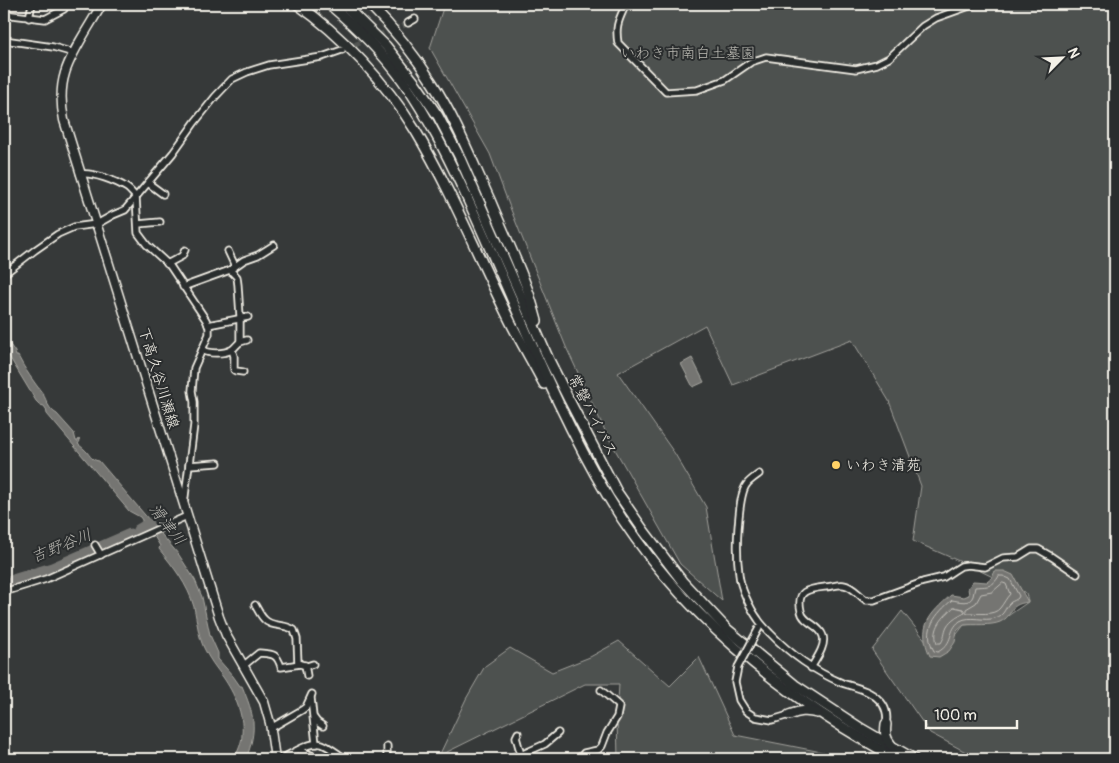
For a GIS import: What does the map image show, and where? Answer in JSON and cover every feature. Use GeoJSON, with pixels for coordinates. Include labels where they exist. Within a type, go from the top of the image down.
{"type":"FeatureCollection","features":[{"type":"Feature","properties":{"kind":"highway"},"geometry":{"type":"LineString","coordinates":[[297,4],[341,40],[359,58],[389,94],[415,130],[438,171],[513,327],[566,420]]}},
{"type":"Feature","properties":{"kind":"highway","name":"常磐バイパス"},"geometry":{"type":"LineString","coordinates":[[330,4],[345,17],[402,80],[434,131],[466,196],[566,420],[607,496],[635,537],[662,572],[694,608],[766,674],[820,713],[898,759]]}},
{"type":"Feature","properties":{"kind":"highway","name":"常磐バイパス"},"geometry":{"type":"LineString","coordinates":[[343,4],[386,46],[438,116],[459,156],[549,360],[617,492],[644,531],[682,581],[727,629],[795,686],[862,729],[914,759]]}},
{"type":"Feature","properties":{"kind":"highway"},"geometry":{"type":"LineString","coordinates":[[369,4],[418,61],[434,85],[460,133],[527,288],[549,360]]}},
{"type":"Feature","properties":{"kind":"highway"},"geometry":{"type":"LineString","coordinates":[[788,715],[794,702],[791,693]]}},
{"type":"Feature","properties":{"kind":"highway"},"geometry":{"type":"LineString","coordinates":[[788,715],[808,710],[820,713]]}},
{"type":"Feature","properties":{"kind":"highway"},"geometry":{"type":"LineString","coordinates":[[862,729],[881,729],[886,724]]}},
{"type":"Feature","properties":{"kind":"highway"},"geometry":{"type":"LineString","coordinates":[[886,724],[885,736],[894,748]]}},
{"type":"Feature","properties":{"kind":"main road","name":"下高久谷川瀬線"},"geometry":{"type":"LineString","coordinates":[[102,4],[74,53],[65,74],[62,106],[68,134],[219,618],[226,636],[268,712],[275,759]]}},
{"type":"Feature","properties":{"kind":"street"},"geometry":{"type":"LineString","coordinates":[[29,18],[32,4]]}},
{"type":"Feature","properties":{"kind":"street"},"geometry":{"type":"LineString","coordinates":[[4,14],[45,19],[64,10],[65,4]]}},
{"type":"Feature","properties":{"kind":"street"},"geometry":{"type":"LineString","coordinates":[[626,4],[617,23],[618,43],[666,92],[697,90],[725,80],[751,62],[766,57],[856,69],[877,64],[889,58],[923,26],[936,18],[975,4]]}},
{"type":"Feature","properties":{"kind":"street"},"geometry":{"type":"LineString","coordinates":[[408,23],[415,19]]}},
{"type":"Feature","properties":{"kind":"street"},"geometry":{"type":"LineString","coordinates":[[4,40],[53,46],[74,53]]}},
{"type":"Feature","properties":{"kind":"street"},"geometry":{"type":"LineString","coordinates":[[4,274],[58,234],[74,226],[96,224],[125,210],[232,79],[269,65],[322,57],[342,50]]}},
{"type":"Feature","properties":{"kind":"street"},"geometry":{"type":"LineString","coordinates":[[80,174],[88,173],[107,179],[127,188],[136,197],[138,233],[147,245],[168,264],[208,325],[209,334],[194,368],[192,381],[194,419],[184,506]]}},
{"type":"Feature","properties":{"kind":"street"},"geometry":{"type":"LineString","coordinates":[[148,183],[163,194]]}},
{"type":"Feature","properties":{"kind":"street"},"geometry":{"type":"LineString","coordinates":[[138,224],[160,222]]}},
{"type":"Feature","properties":{"kind":"street"},"geometry":{"type":"LineString","coordinates":[[183,287],[232,268],[274,245]]}},
{"type":"Feature","properties":{"kind":"street"},"geometry":{"type":"LineString","coordinates":[[168,264],[182,256],[185,250]]}},
{"type":"Feature","properties":{"kind":"street"},"geometry":{"type":"LineString","coordinates":[[228,251],[232,268],[237,277],[240,342]]}},
{"type":"Feature","properties":{"kind":"street"},"geometry":{"type":"LineString","coordinates":[[208,325],[248,317]]}},
{"type":"Feature","properties":{"kind":"street"},"geometry":{"type":"LineString","coordinates":[[202,350],[212,354],[232,350],[240,342],[247,340]]}},
{"type":"Feature","properties":{"kind":"street"},"geometry":{"type":"LineString","coordinates":[[232,350],[234,370],[243,372]]}},
{"type":"Feature","properties":{"kind":"street"},"geometry":{"type":"LineString","coordinates":[[189,465],[218,463]]}},
{"type":"Feature","properties":{"kind":"street"},"geometry":{"type":"LineString","coordinates":[[758,474],[744,488],[739,510],[737,548],[739,576],[760,628],[738,666],[735,682],[739,700],[746,711],[755,717],[772,720],[788,715]]}},
{"type":"Feature","properties":{"kind":"street"},"geometry":{"type":"LineString","coordinates":[[4,592],[46,579],[98,549],[141,536],[187,516]]}},
{"type":"Feature","properties":{"kind":"street"},"geometry":{"type":"LineString","coordinates":[[811,668],[824,644],[823,636],[817,628],[801,614],[799,600],[802,593],[809,589],[845,585],[866,600],[874,600],[923,582],[944,577],[961,566],[984,567],[1003,558],[1018,557],[1031,549],[1038,549],[1077,574]]}},
{"type":"Feature","properties":{"kind":"street"},"geometry":{"type":"LineString","coordinates":[[256,605],[264,620],[294,630],[301,665],[307,676]]}},
{"type":"Feature","properties":{"kind":"street"},"geometry":{"type":"LineString","coordinates":[[758,621],[781,645],[811,668],[842,683],[863,690],[880,700],[888,718],[886,724]]}},
{"type":"Feature","properties":{"kind":"street"},"geometry":{"type":"LineString","coordinates":[[243,666],[259,653],[276,657],[281,667],[313,664]]}},
{"type":"Feature","properties":{"kind":"street"},"geometry":{"type":"LineString","coordinates":[[579,759],[584,754],[600,748],[617,717],[618,705],[601,690]]}},
{"type":"Feature","properties":{"kind":"street"},"geometry":{"type":"LineString","coordinates":[[271,728],[306,707],[312,696],[312,717],[316,744]]}},
{"type":"Feature","properties":{"kind":"street"},"geometry":{"type":"LineString","coordinates":[[312,717],[323,726]]}},
{"type":"Feature","properties":{"kind":"street"},"geometry":{"type":"LineString","coordinates":[[518,733],[516,737],[521,755]]}},
{"type":"Feature","properties":{"kind":"street"},"geometry":{"type":"LineString","coordinates":[[497,759],[508,759],[521,755],[545,744],[558,733]]}},
{"type":"Feature","properties":{"kind":"street"},"geometry":{"type":"LineString","coordinates":[[281,759],[316,744],[322,744],[346,759]]}},
{"type":"Feature","properties":{"kind":"street"},"geometry":{"type":"LineString","coordinates":[[387,746],[387,759]]}},
{"type":"Feature","properties":{"kind":"street"},"geometry":{"type":"LineString","coordinates":[[300,750],[320,759]]}},
{"type":"Feature","properties":{"kind":"green space","name":"いわき市南白土墓園"},"geometry":{"type":"Polygon","coordinates":[[[427,4],[990,4],[988,7],[997,4],[1115,4],[1115,759],[979,759],[930,733],[872,650],[902,611],[939,657],[964,625],[999,622],[1028,602],[1026,593],[913,541],[921,486],[889,401],[852,340],[733,385],[705,325],[618,373],[675,454],[706,507],[722,601],[680,564],[608,437],[566,347],[490,154],[430,48],[443,8],[427,4]]]}},
{"type":"Feature","properties":{"kind":"green space"},"geometry":{"type":"Polygon","coordinates":[[[619,641],[670,686],[699,657],[735,735],[857,759],[618,759],[617,717],[619,684],[585,684],[439,756],[466,699],[485,666],[510,648],[552,672],[590,657],[619,641]]]}},
{"type":"Feature","properties":{"kind":"water"},"geometry":{"type":"Polygon","coordinates":[[[4,336],[50,407],[74,433],[76,441],[79,439],[78,444],[92,458],[99,461],[179,555],[195,580],[202,597],[210,635],[218,653],[218,659],[242,686],[252,714],[252,739],[246,759],[234,759],[240,747],[242,737],[240,711],[231,690],[204,648],[194,607],[184,583],[159,549],[160,546],[154,536],[143,529],[140,517],[129,511],[47,414],[44,406],[36,401],[4,348],[4,336]]]}},
{"type":"Feature","properties":{"kind":"water"},"geometry":{"type":"Polygon","coordinates":[[[692,358],[704,382],[693,387],[681,364],[692,358]]]}},
{"type":"Feature","properties":{"kind":"water"},"geometry":{"type":"Polygon","coordinates":[[[995,571],[1004,571],[1013,575],[1028,602],[1016,605],[1008,616],[1000,622],[964,625],[957,631],[955,642],[949,651],[939,657],[930,656],[926,646],[925,629],[931,615],[951,595],[964,597],[969,595],[968,588],[973,581],[987,582],[992,578],[995,571]]]}},
{"type":"Feature","properties":{"kind":"waterway","name":"吉野谷川"},"geometry":{"type":"LineString","coordinates":[[138,530],[148,524]]}},
{"type":"Feature","properties":{"kind":"waterway","name":"吉野谷川"},"geometry":{"type":"LineString","coordinates":[[4,585],[16,579],[52,568],[130,534]]}},
{"type":"Feature","properties":{"kind":"tunnel"},"geometry":{"type":"LineString","coordinates":[[347,48],[408,23]]}},
{"type":"Feature","properties":{"kind":"place","name":"いわき清苑"},"geometry":{"type":"Point","coordinates":[836,465]}},
{"type":"Feature","properties":{"kind":"water label","name":"滑津川"},"geometry":{"type":"Point","coordinates":[168,524]}}]}
